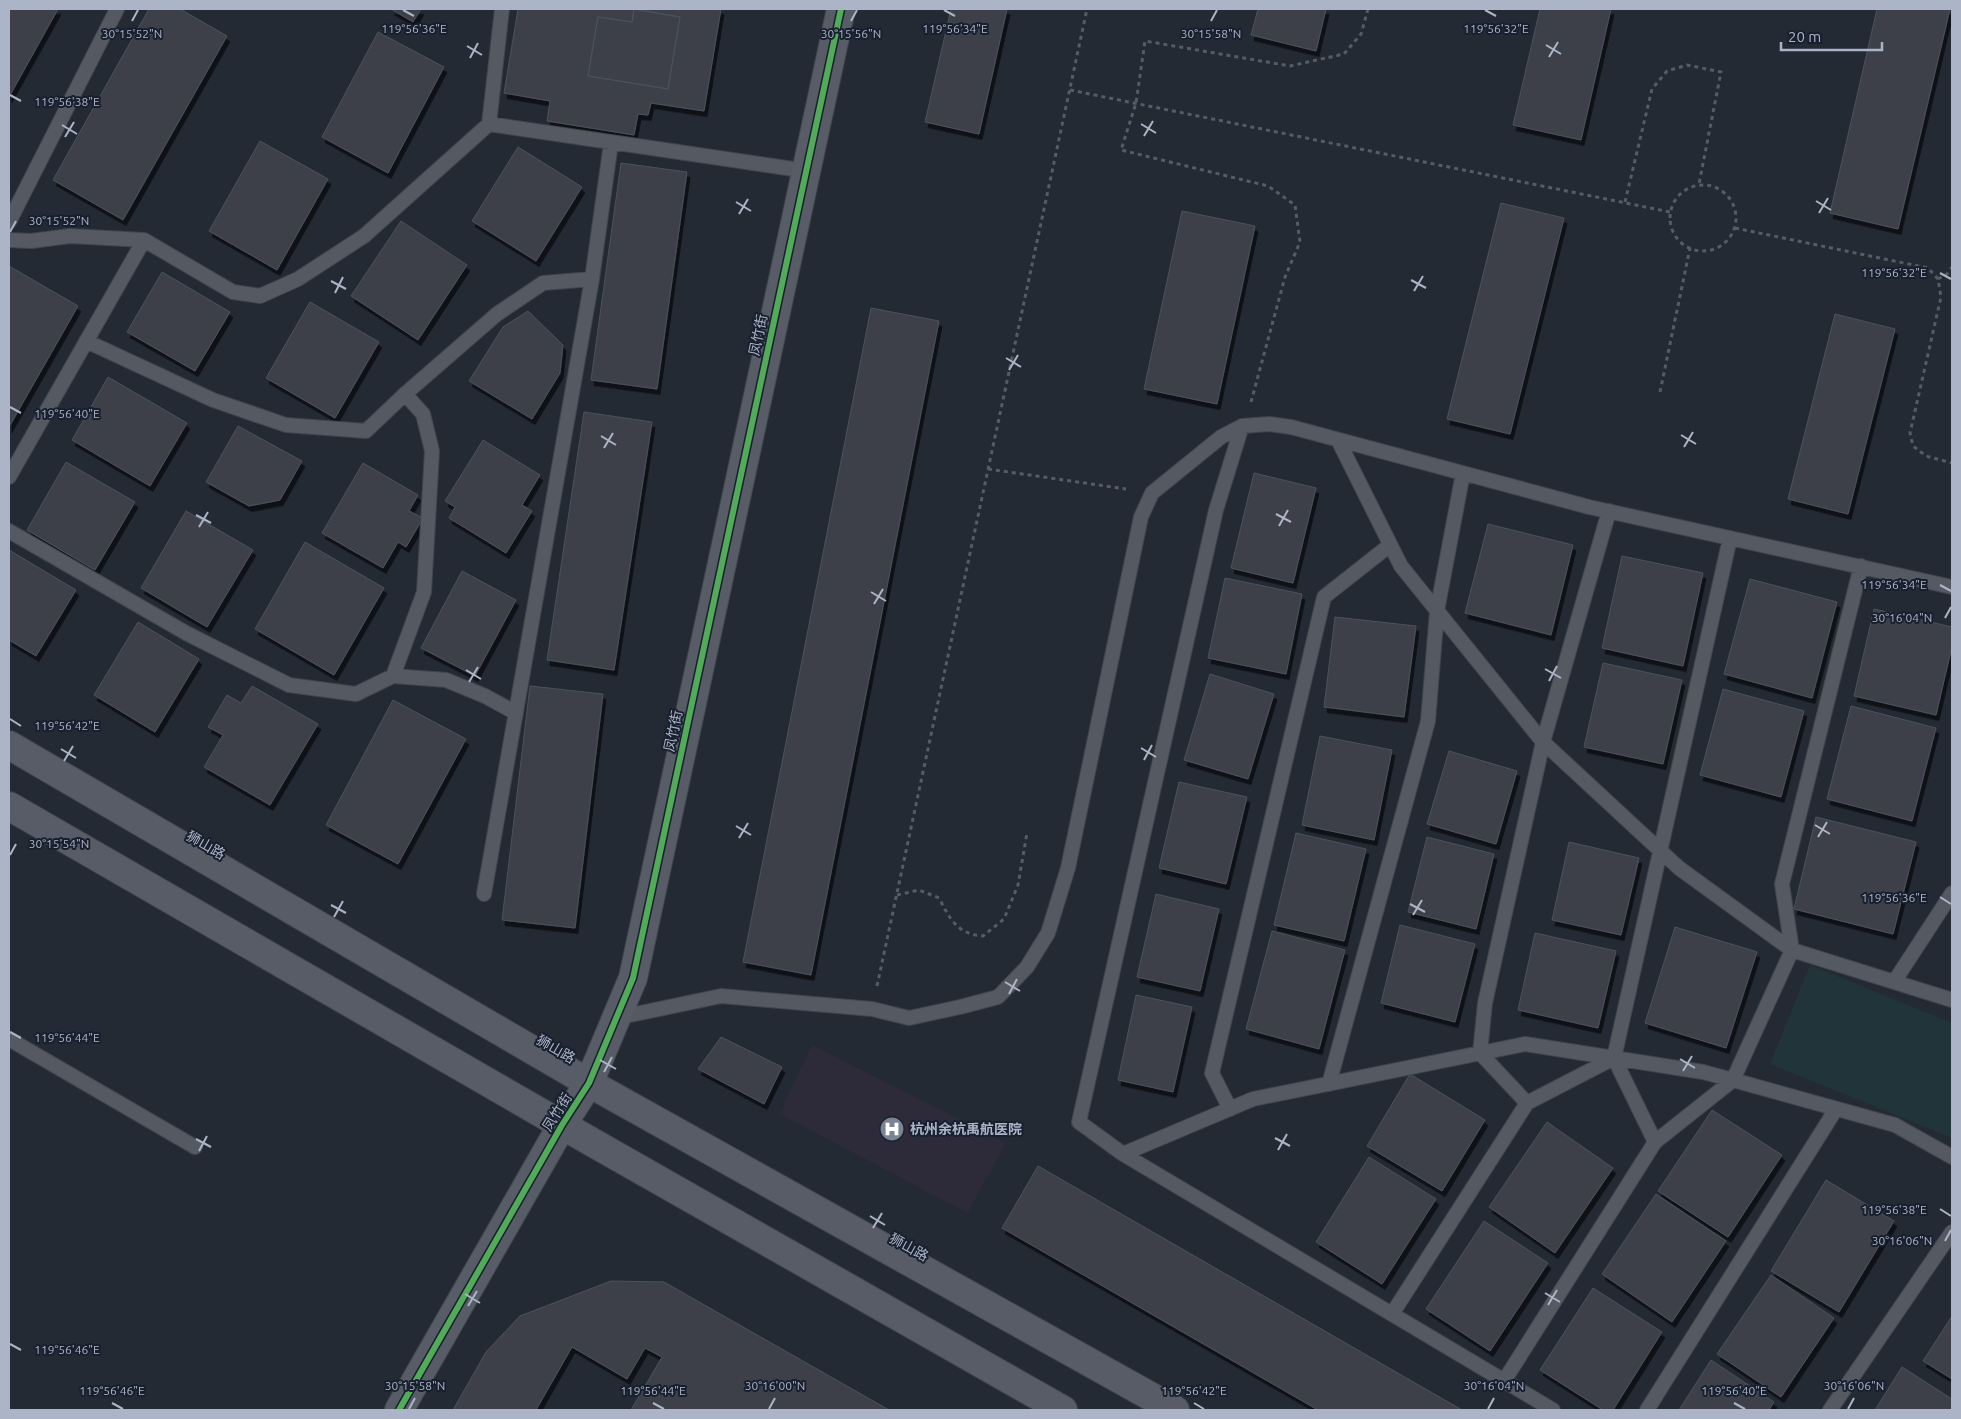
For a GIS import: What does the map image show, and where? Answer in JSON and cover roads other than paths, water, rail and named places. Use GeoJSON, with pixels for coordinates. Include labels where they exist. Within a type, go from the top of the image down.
{"type":"FeatureCollection","features":[{"type":"Feature","properties":{"kind":"main road","name":"凤竹街"},"geometry":{"type":"LineString","coordinates":[[399,1410],[562,1125],[590,1083],[633,978],[842,9]]}},
{"type":"Feature","properties":{"kind":"main road","name":"狮山路"},"geometry":{"type":"LineString","coordinates":[[9,745],[590,1083],[1174,1410]]}},
{"type":"Feature","properties":{"kind":"main road"},"geometry":{"type":"LineString","coordinates":[[9,806],[562,1125],[1063,1410]]}},
{"type":"Feature","properties":{"kind":"lane"},"geometry":{"type":"LineString","coordinates":[[9,222],[118,9]]}},
{"type":"Feature","properties":{"kind":"lane"},"geometry":{"type":"LineString","coordinates":[[9,240],[31,241],[70,236],[144,240],[233,292],[260,296],[298,280],[364,236],[489,124],[502,9]]}},
{"type":"Feature","properties":{"kind":"lane"},"geometry":{"type":"LineString","coordinates":[[489,124],[807,171]]}},
{"type":"Feature","properties":{"kind":"lane"},"geometry":{"type":"LineString","coordinates":[[484,894],[592,279],[611,142]]}},
{"type":"Feature","properties":{"kind":"lane"},"geometry":{"type":"LineString","coordinates":[[9,477],[144,240]]}},
{"type":"Feature","properties":{"kind":"lane"},"geometry":{"type":"LineString","coordinates":[[86,341],[213,400],[286,426],[366,431],[405,394],[497,314],[543,283],[592,279]]}},
{"type":"Feature","properties":{"kind":"lane"},"geometry":{"type":"LineString","coordinates":[[393,676],[424,592],[432,451],[422,414],[405,394]]}},
{"type":"Feature","properties":{"kind":"lane"},"geometry":{"type":"LineString","coordinates":[[616,1018],[722,996],[872,1009],[909,1018],[998,997],[1027,967],[1048,933],[1068,868],[1141,517],[1152,493],[1221,437],[1242,426],[1268,424],[1291,427],[1609,512],[1952,587]]}},
{"type":"Feature","properties":{"kind":"lane"},"geometry":{"type":"LineString","coordinates":[[1242,426],[1216,510],[1079,1122],[1123,1154],[1553,1410]]}},
{"type":"Feature","properties":{"kind":"lane"},"geometry":{"type":"LineString","coordinates":[[1338,440],[1402,566],[1437,611],[1543,742],[1679,868],[1792,950],[1952,1000]]}},
{"type":"Feature","properties":{"kind":"lane"},"geometry":{"type":"LineString","coordinates":[[1329,1084],[1428,721],[1437,611],[1463,473]]}},
{"type":"Feature","properties":{"kind":"lane"},"geometry":{"type":"LineString","coordinates":[[1527,1104],[1480,1052],[1485,1003],[1543,742],[1609,512]]}},
{"type":"Feature","properties":{"kind":"lane"},"geometry":{"type":"LineString","coordinates":[[9,531],[186,634],[289,685],[356,694],[393,676],[446,680],[485,696],[516,714]]}},
{"type":"Feature","properties":{"kind":"lane"},"geometry":{"type":"LineString","coordinates":[[1655,1142],[1614,1058],[1730,538]]}},
{"type":"Feature","properties":{"kind":"lane"},"geometry":{"type":"LineString","coordinates":[[1230,1109],[1212,1073],[1324,596],[1390,545]]}},
{"type":"Feature","properties":{"kind":"lane"},"geometry":{"type":"LineString","coordinates":[[1504,1381],[1655,1142],[1732,1080],[1792,950],[1782,884],[1861,566]]}},
{"type":"Feature","properties":{"kind":"lane"},"geometry":{"type":"LineString","coordinates":[[1894,982],[1952,894]]}},
{"type":"Feature","properties":{"kind":"lane"},"geometry":{"type":"LineString","coordinates":[[9,1039],[196,1147]]}},
{"type":"Feature","properties":{"kind":"lane"},"geometry":{"type":"LineString","coordinates":[[1123,1154],[1253,1099],[1525,1044],[1703,1072],[1895,1125],[1952,1157]]}},
{"type":"Feature","properties":{"kind":"lane"},"geometry":{"type":"LineString","coordinates":[[1392,1314],[1527,1104],[1614,1058]]}},
{"type":"Feature","properties":{"kind":"lane"},"geometry":{"type":"LineString","coordinates":[[1647,1410],[1836,1109]]}},
{"type":"Feature","properties":{"kind":"lane"},"geometry":{"type":"LineString","coordinates":[[1830,1410],[1952,1232]]}},
{"type":"Feature","properties":{"kind":"place","name":"杭州余杭禹航医院"},"geometry":{"type":"Point","coordinates":[892,1129]}}]}
